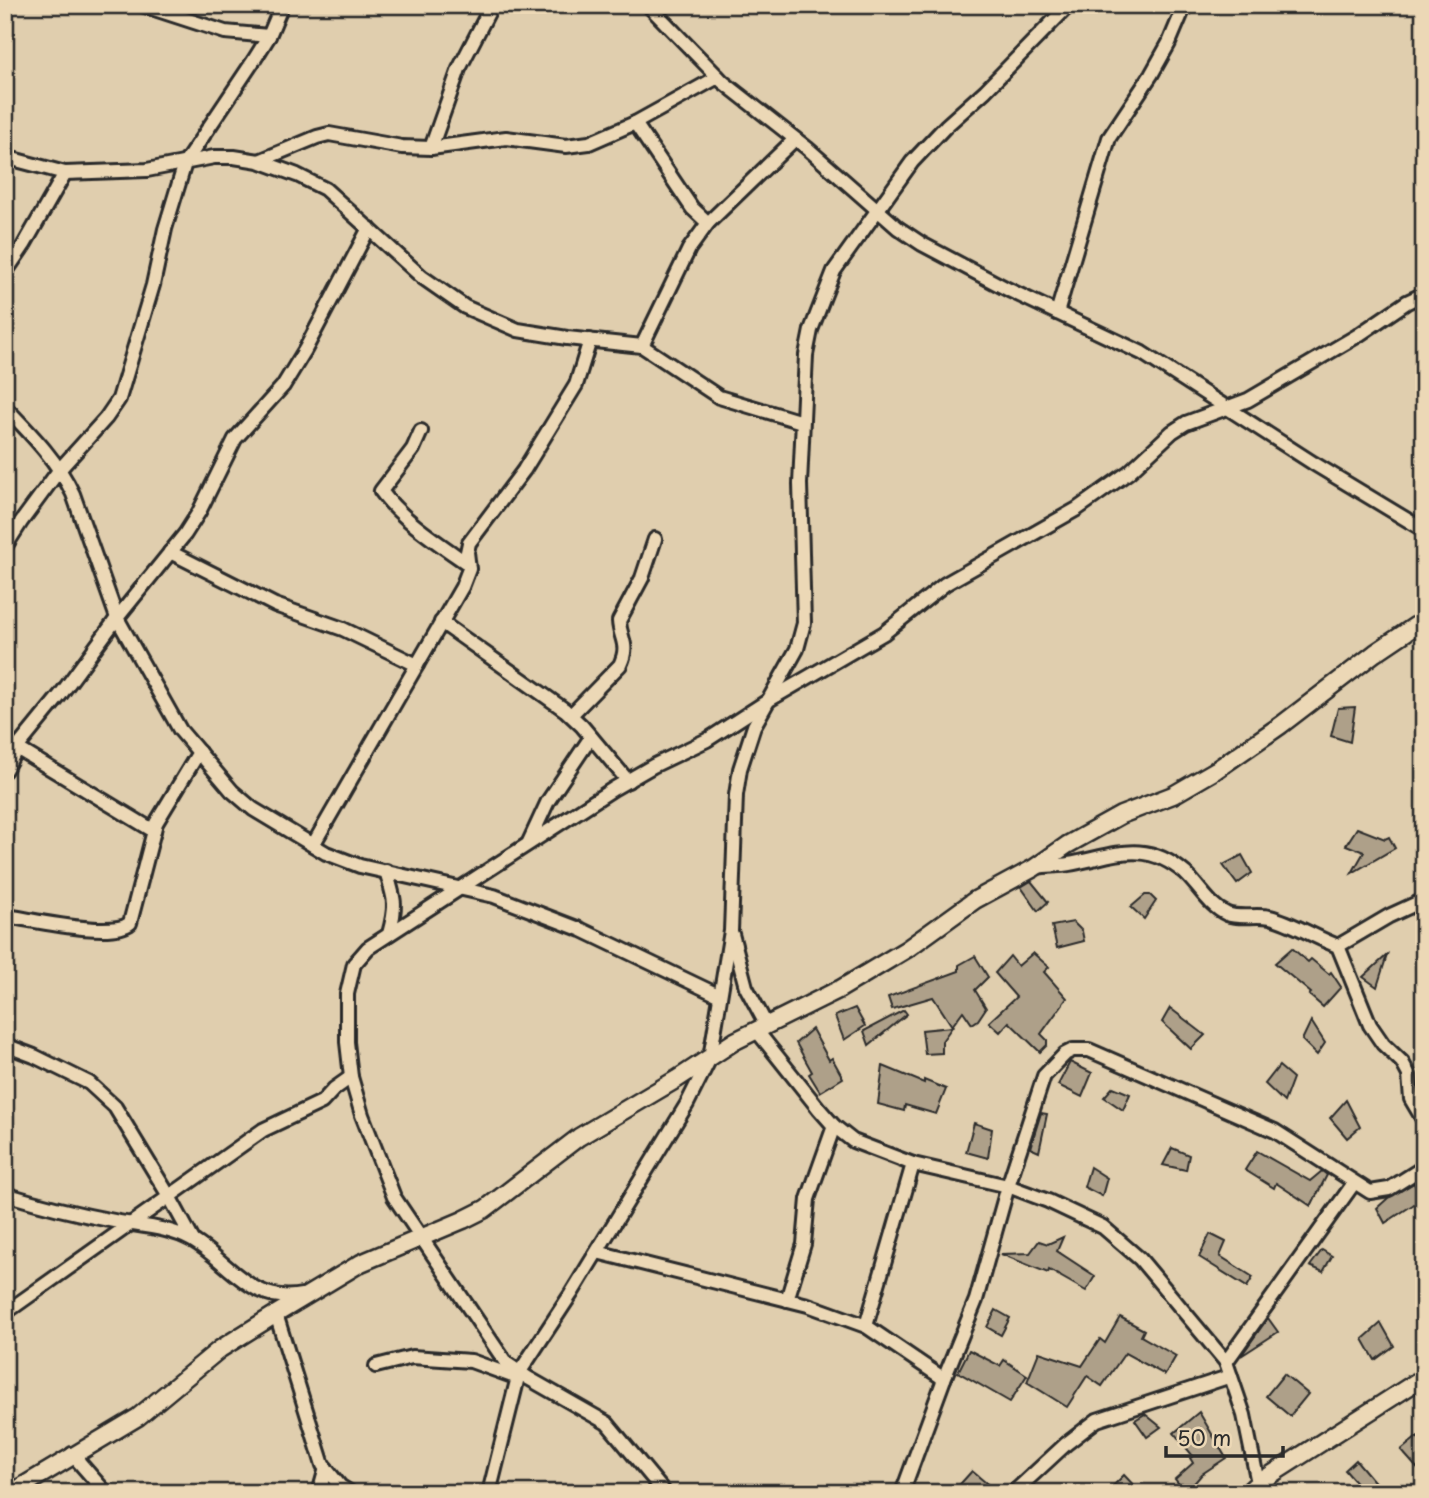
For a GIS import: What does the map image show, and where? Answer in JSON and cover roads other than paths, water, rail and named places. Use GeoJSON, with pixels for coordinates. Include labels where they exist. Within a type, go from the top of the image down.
{"type":"FeatureCollection","features":[{"type":"Feature","properties":{"kind":"street"},"geometry":{"type":"LineString","coordinates":[[142,5],[225,32],[269,36]]}},
{"type":"Feature","properties":{"kind":"street"},"geometry":{"type":"LineString","coordinates":[[5,547],[60,469],[106,418],[119,399],[153,285],[165,229],[184,163],[269,36],[282,5]]}},
{"type":"Feature","properties":{"kind":"street"},"geometry":{"type":"LineString","coordinates":[[431,148],[459,69],[492,5]]}},
{"type":"Feature","properties":{"kind":"street"},"geometry":{"type":"LineString","coordinates":[[648,5],[718,77],[876,211],[922,244],[1009,290],[1142,353],[1313,463],[1424,530]]}},
{"type":"Feature","properties":{"kind":"street"},"geometry":{"type":"LineString","coordinates":[[489,1493],[519,1375],[687,1104],[710,1058],[731,931],[736,795],[740,769],[754,726],[792,661],[804,623],[800,484],[806,355],[811,330],[834,271],[926,146],[985,91],[1069,5]]}},
{"type":"Feature","properties":{"kind":"street"},"geometry":{"type":"LineString","coordinates":[[1057,313],[1110,138],[1151,75],[1169,43],[1185,5]]}},
{"type":"Feature","properties":{"kind":"street"},"geometry":{"type":"LineString","coordinates":[[259,161],[317,136],[329,135],[402,147],[431,148],[506,138],[566,146],[589,143],[635,123],[718,77]]}},
{"type":"Feature","properties":{"kind":"street"},"geometry":{"type":"LineString","coordinates":[[635,123],[692,208],[708,223]]}},
{"type":"Feature","properties":{"kind":"street"},"geometry":{"type":"LineString","coordinates":[[642,346],[689,248],[708,223],[794,139]]}},
{"type":"Feature","properties":{"kind":"street"},"geometry":{"type":"LineString","coordinates":[[5,157],[65,173],[147,170],[224,157],[259,161],[325,188],[422,278],[465,307],[518,330],[642,346],[719,397],[802,422]]}},
{"type":"Feature","properties":{"kind":"street"},"geometry":{"type":"LineString","coordinates":[[5,273],[65,173]]}},
{"type":"Feature","properties":{"kind":"street"},"geometry":{"type":"LineString","coordinates":[[5,769],[11,745],[61,694],[199,512],[235,439],[264,408],[290,374],[369,228]]}},
{"type":"Feature","properties":{"kind":"street"},"geometry":{"type":"LineString","coordinates":[[519,1375],[502,1357],[394,1197],[362,1115],[351,1077],[347,994],[350,974],[359,956],[461,887],[628,781],[707,740],[769,700],[884,633],[946,584],[1077,509],[1129,472],[1172,432],[1186,423],[1231,408],[1346,343],[1407,302],[1424,295]]}},
{"type":"Feature","properties":{"kind":"street"},"geometry":{"type":"LineString","coordinates":[[313,845],[462,587],[469,569],[469,543],[524,470],[576,385],[590,340]]}},
{"type":"Feature","properties":{"kind":"street"},"geometry":{"type":"LineString","coordinates":[[5,407],[60,469],[73,494],[117,618],[180,730],[232,791],[253,809],[339,859],[494,896],[582,930],[720,996]]}},
{"type":"Feature","properties":{"kind":"street"},"geometry":{"type":"LineString","coordinates":[[421,431],[413,449],[381,491],[418,526],[468,564]]}},
{"type":"Feature","properties":{"kind":"street"},"geometry":{"type":"LineString","coordinates":[[571,715],[620,665],[624,657],[625,646],[619,621],[642,578],[655,539]]}},
{"type":"Feature","properties":{"kind":"street"},"geometry":{"type":"LineString","coordinates":[[170,552],[275,605],[343,629],[417,665]]}},
{"type":"Feature","properties":{"kind":"street"},"geometry":{"type":"LineString","coordinates":[[11,1493],[72,1454],[138,1417],[220,1349],[361,1263],[485,1209],[579,1137],[735,1041],[809,1006],[862,976],[975,900],[1034,868],[1066,845],[1121,815],[1173,795],[1216,770],[1424,620]]}},
{"type":"Feature","properties":{"kind":"street"},"geometry":{"type":"LineString","coordinates":[[441,622],[571,715],[628,781]]}},
{"type":"Feature","properties":{"kind":"street"},"geometry":{"type":"LineString","coordinates":[[529,843],[548,802],[591,737]]}},
{"type":"Feature","properties":{"kind":"street"},"geometry":{"type":"LineString","coordinates":[[11,745],[154,831]]}},
{"type":"Feature","properties":{"kind":"street"},"geometry":{"type":"LineString","coordinates":[[13,917],[104,930],[124,928],[130,923],[154,831],[199,751]]}},
{"type":"Feature","properties":{"kind":"street"},"geometry":{"type":"LineString","coordinates":[[1034,868],[1070,864],[1108,854],[1131,851],[1149,853],[1182,871],[1205,896],[1226,913],[1270,917],[1338,946],[1370,1025],[1383,1045],[1402,1062],[1409,1075],[1411,1099],[1424,1121]]}},
{"type":"Feature","properties":{"kind":"street"},"geometry":{"type":"LineString","coordinates":[[386,872],[396,910],[389,934]]}},
{"type":"Feature","properties":{"kind":"street"},"geometry":{"type":"LineString","coordinates":[[1338,946],[1389,916],[1424,901]]}},
{"type":"Feature","properties":{"kind":"street"},"geometry":{"type":"LineString","coordinates":[[731,931],[746,987],[762,1029],[834,1126],[853,1141],[913,1164],[1008,1186],[1048,1201],[1103,1227],[1140,1259],[1226,1362],[1244,1415],[1252,1488],[1424,1377]]}},
{"type":"Feature","properties":{"kind":"street"},"geometry":{"type":"LineString","coordinates":[[5,1045],[89,1083],[115,1107],[169,1195],[193,1241]]}},
{"type":"Feature","properties":{"kind":"street"},"geometry":{"type":"LineString","coordinates":[[902,1493],[976,1300],[1008,1186],[1044,1076],[1053,1064],[1073,1050],[1089,1050],[1275,1131],[1370,1192],[1389,1188],[1424,1167]]}},
{"type":"Feature","properties":{"kind":"street"},"geometry":{"type":"LineString","coordinates":[[5,1313],[262,1130],[323,1102],[334,1089],[351,1077]]}},
{"type":"Feature","properties":{"kind":"street"},"geometry":{"type":"LineString","coordinates":[[787,1300],[804,1244],[808,1199],[834,1126]]}},
{"type":"Feature","properties":{"kind":"street"},"geometry":{"type":"LineString","coordinates":[[866,1326],[913,1164]]}},
{"type":"Feature","properties":{"kind":"street"},"geometry":{"type":"LineString","coordinates":[[1226,1362],[1354,1183]]}},
{"type":"Feature","properties":{"kind":"street"},"geometry":{"type":"LineString","coordinates":[[5,1194],[50,1209],[134,1223],[180,1234],[247,1283],[268,1295],[285,1299],[312,1293]]}},
{"type":"Feature","properties":{"kind":"street"},"geometry":{"type":"LineString","coordinates":[[597,1252],[787,1300],[866,1326],[944,1379]]}},
{"type":"Feature","properties":{"kind":"street"},"geometry":{"type":"LineString","coordinates":[[276,1314],[307,1418],[326,1468],[340,1486],[351,1493]]}},
{"type":"Feature","properties":{"kind":"street"},"geometry":{"type":"LineString","coordinates":[[376,1366],[412,1357],[484,1364],[519,1375],[607,1423],[665,1493]]}},
{"type":"Feature","properties":{"kind":"street"},"geometry":{"type":"LineString","coordinates":[[1013,1493],[1066,1444],[1097,1420],[1231,1377]]}},
{"type":"Feature","properties":{"kind":"street"},"geometry":{"type":"LineString","coordinates":[[72,1454],[106,1493]]}},
{"type":"Feature","properties":{"kind":"street"},"geometry":{"type":"LineString","coordinates":[[319,1493],[326,1468]]}}]}
